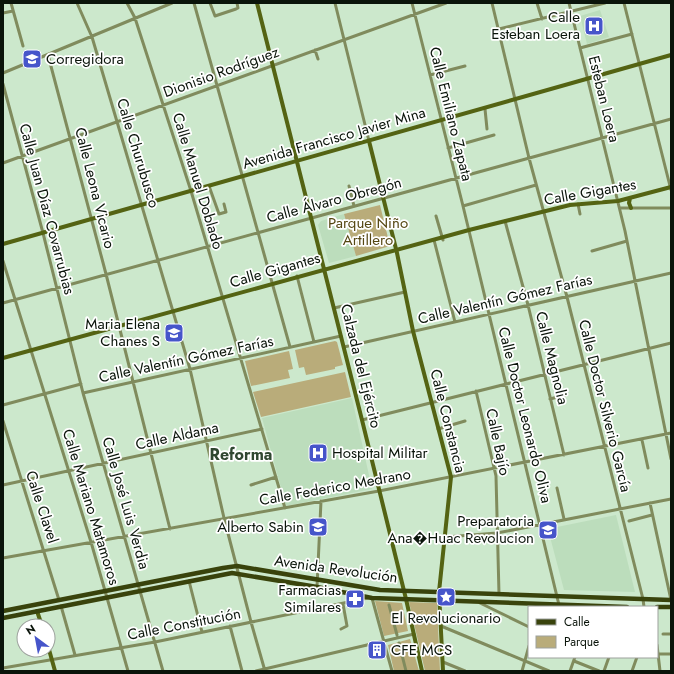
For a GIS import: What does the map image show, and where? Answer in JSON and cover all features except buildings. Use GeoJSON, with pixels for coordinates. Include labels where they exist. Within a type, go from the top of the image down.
{"type":"FeatureCollection","features":[{"type":"Feature","properties":{"kind":"main road","name":"Calzada del Ejército"},"geometry":{"type":"LineString","coordinates":[[257,3],[362,420],[422,671]]}},
{"type":"Feature","properties":{"kind":"main road","name":"Avenida Francisco Javier Mina"},"geometry":{"type":"LineString","coordinates":[[3,244],[485,109],[671,55]]}},
{"type":"Feature","properties":{"kind":"main road","name":"Calle Constancia"},"geometry":{"type":"LineString","coordinates":[[369,141],[384,198],[413,331],[452,477],[439,592],[443,671]]}},
{"type":"Feature","properties":{"kind":"main road","name":"Calle Gigantes"},"geometry":{"type":"LineString","coordinates":[[3,358],[297,276],[396,251],[469,230],[578,204],[618,201],[671,188]]}},
{"type":"Feature","properties":{"kind":"main road"},"geometry":{"type":"LineString","coordinates":[[630,198],[629,203],[631,208]]}},
{"type":"Feature","properties":{"kind":"main road","name":"Avenida Revolución"},"geometry":{"type":"LineString","coordinates":[[3,611],[237,566],[375,590],[671,600]]}},
{"type":"Feature","properties":{"kind":"main road","name":"Avenida Revolución"},"geometry":{"type":"LineString","coordinates":[[3,618],[189,581],[238,573],[371,598],[540,606],[591,606]]}},
{"type":"Feature","properties":{"kind":"main road"},"geometry":{"type":"LineString","coordinates":[[658,607],[671,607]]}},
{"type":"Feature","properties":{"kind":"main road"},"geometry":{"type":"LineString","coordinates":[[37,611],[39,618]]}},
{"type":"Feature","properties":{"kind":"main road"},"geometry":{"type":"LineString","coordinates":[[52,659],[56,671]]}},
{"type":"Feature","properties":{"kind":"street"},"geometry":{"type":"LineString","coordinates":[[11,3],[23,46]]}},
{"type":"Feature","properties":{"kind":"street","name":"Calle Churubusco"},"geometry":{"type":"LineString","coordinates":[[78,3],[92,36],[116,121],[174,311],[190,369],[224,518],[264,670]]}},
{"type":"Feature","properties":{"kind":"street","name":"Calle Manuel Doblado"},"geometry":{"type":"LineString","coordinates":[[127,3],[135,18],[191,191],[284,508]]}},
{"type":"Feature","properties":{"kind":"street"},"geometry":{"type":"LineString","coordinates":[[3,73],[172,3]]}},
{"type":"Feature","properties":{"kind":"street"},"geometry":{"type":"LineString","coordinates":[[194,3],[290,347]]}},
{"type":"Feature","properties":{"kind":"street"},"geometry":{"type":"LineString","coordinates":[[210,3],[215,16],[238,8],[237,3]]}},
{"type":"Feature","properties":{"kind":"street"},"geometry":{"type":"LineString","coordinates":[[335,3],[369,141]]}},
{"type":"Feature","properties":{"kind":"street","name":"Calle Emiliano Zapata"},"geometry":{"type":"LineString","coordinates":[[412,3],[469,230]]}},
{"type":"Feature","properties":{"kind":"street","name":"Dionisio Rodríguez"},"geometry":{"type":"LineString","coordinates":[[3,163],[446,3]]}},
{"type":"Feature","properties":{"kind":"street","name":"Calle Doctor Silverio García"},"geometry":{"type":"LineString","coordinates":[[492,3],[536,186],[567,297],[644,606]]}},
{"type":"Feature","properties":{"kind":"street"},"geometry":{"type":"LineString","coordinates":[[537,3],[542,19]]}},
{"type":"Feature","properties":{"kind":"street","name":"Esteban Loera"},"geometry":{"type":"LineString","coordinates":[[569,3],[620,208],[671,459]]}},
{"type":"Feature","properties":{"kind":"street"},"geometry":{"type":"LineString","coordinates":[[498,29],[605,3]]}},
{"type":"Feature","properties":{"kind":"street"},"geometry":{"type":"LineString","coordinates":[[624,3],[671,188]]}},
{"type":"Feature","properties":{"kind":"street"},"geometry":{"type":"LineString","coordinates":[[3,13],[13,11]]}},
{"type":"Feature","properties":{"kind":"street"},"geometry":{"type":"LineString","coordinates":[[580,48],[632,34]]}},
{"type":"Feature","properties":{"kind":"street"},"geometry":{"type":"LineString","coordinates":[[315,50],[318,59]]}},
{"type":"Feature","properties":{"kind":"street","name":"Calle Leona Vicario"},"geometry":{"type":"LineString","coordinates":[[48,55],[134,381],[170,528]]}},
{"type":"Feature","properties":{"kind":"street"},"geometry":{"type":"LineString","coordinates":[[430,75],[465,66]]}},
{"type":"Feature","properties":{"kind":"street","name":"Calle Juan Díaz Covarrubias"},"geometry":{"type":"LineString","coordinates":[[3,84],[70,340]]}},
{"type":"Feature","properties":{"kind":"street"},"geometry":{"type":"LineString","coordinates":[[485,109],[487,129]]}},
{"type":"Feature","properties":{"kind":"street","name":"Calle Álvaro Obregón"},"geometry":{"type":"LineString","coordinates":[[3,303],[671,119]]}},
{"type":"Feature","properties":{"kind":"street"},"geometry":{"type":"LineString","coordinates":[[448,148],[494,135]]}},
{"type":"Feature","properties":{"kind":"street"},"geometry":{"type":"LineString","coordinates":[[209,186],[219,214],[226,212],[224,204]]}},
{"type":"Feature","properties":{"kind":"street"},"geometry":{"type":"LineString","coordinates":[[349,186],[354,206]]}},
{"type":"Feature","properties":{"kind":"street"},"geometry":{"type":"LineString","coordinates":[[463,206],[536,186]]}},
{"type":"Feature","properties":{"kind":"street"},"geometry":{"type":"LineString","coordinates":[[578,204],[580,214]]}},
{"type":"Feature","properties":{"kind":"street"},"geometry":{"type":"LineString","coordinates":[[620,208],[671,208]]}},
{"type":"Feature","properties":{"kind":"street"},"geometry":{"type":"LineString","coordinates":[[436,216],[443,238]]}},
{"type":"Feature","properties":{"kind":"street","name":"Calle Magnolia"},"geometry":{"type":"LineString","coordinates":[[505,221],[528,305],[564,455]]}},
{"type":"Feature","properties":{"kind":"street","name":"Calle Doctor Leonardo Oliva"},"geometry":{"type":"LineString","coordinates":[[469,230],[559,605]]}},
{"type":"Feature","properties":{"kind":"street"},"geometry":{"type":"LineString","coordinates":[[434,240],[455,322]]}},
{"type":"Feature","properties":{"kind":"street"},"geometry":{"type":"LineString","coordinates":[[592,251],[627,241]]}},
{"type":"Feature","properties":{"kind":"street","name":"Calle Mariano Matamoros"},"geometry":{"type":"LineString","coordinates":[[3,261],[91,542],[128,671]]}},
{"type":"Feature","properties":{"kind":"street","name":"Calle Valentín Gómez Farías"},"geometry":{"type":"LineString","coordinates":[[344,348],[671,273]]}},
{"type":"Feature","properties":{"kind":"street"},"geometry":{"type":"LineString","coordinates":[[297,276],[314,342]]}},
{"type":"Feature","properties":{"kind":"street"},"geometry":{"type":"LineString","coordinates":[[334,308],[405,292]]}},
{"type":"Feature","properties":{"kind":"street","name":"Calle Valentín Gómez Farías"},"geometry":{"type":"LineString","coordinates":[[83,392],[341,336]]}},
{"type":"Feature","properties":{"kind":"street","name":"Calle José Luis Verdia"},"geometry":{"type":"LineString","coordinates":[[70,340],[83,392],[163,671]]}},
{"type":"Feature","properties":{"kind":"street"},"geometry":{"type":"LineString","coordinates":[[362,420],[671,343]]}},
{"type":"Feature","properties":{"kind":"street","name":"Calle Valentín Gómez Farías"},"geometry":{"type":"LineString","coordinates":[[3,405],[81,384]]}},
{"type":"Feature","properties":{"kind":"street","name":"Calle Bajío"},"geometry":{"type":"LineString","coordinates":[[476,391],[495,468],[498,594]]}},
{"type":"Feature","properties":{"kind":"street"},"geometry":{"type":"LineString","coordinates":[[550,399],[565,395]]}},
{"type":"Feature","properties":{"kind":"street","name":"Calle Clavel"},"geometry":{"type":"LineString","coordinates":[[3,421],[59,600]]}},
{"type":"Feature","properties":{"kind":"street"},"geometry":{"type":"LineString","coordinates":[[438,429],[465,421]]}},
{"type":"Feature","properties":{"kind":"street","name":"Calle Aldama"},"geometry":{"type":"LineString","coordinates":[[3,485],[262,429]]}},
{"type":"Feature","properties":{"kind":"street","name":"Calle Federico Medrano"},"geometry":{"type":"LineString","coordinates":[[3,558],[379,492],[671,433]]}},
{"type":"Feature","properties":{"kind":"street"},"geometry":{"type":"LineString","coordinates":[[642,440],[648,468]]}},
{"type":"Feature","properties":{"kind":"street"},"geometry":{"type":"LineString","coordinates":[[251,485],[276,478]]}},
{"type":"Feature","properties":{"kind":"street"},"geometry":{"type":"LineString","coordinates":[[557,488],[564,519]]}},
{"type":"Feature","properties":{"kind":"street"},"geometry":{"type":"LineString","coordinates":[[446,537],[497,533],[671,499]]}},
{"type":"Feature","properties":{"kind":"street"},"geometry":{"type":"LineString","coordinates":[[317,587],[321,501]]}},
{"type":"Feature","properties":{"kind":"street"},"geometry":{"type":"LineString","coordinates":[[650,503],[671,600]]}},
{"type":"Feature","properties":{"kind":"street"},"geometry":{"type":"LineString","coordinates":[[629,521],[652,515]]}},
{"type":"Feature","properties":{"kind":"street"},"geometry":{"type":"LineString","coordinates":[[189,581],[202,632]]}},
{"type":"Feature","properties":{"kind":"street"},"geometry":{"type":"LineString","coordinates":[[371,598],[384,642]]}},
{"type":"Feature","properties":{"kind":"street","name":"Calle Constitución"},"geometry":{"type":"LineString","coordinates":[[3,668],[155,642],[371,598]]}},
{"type":"Feature","properties":{"kind":"street"},"geometry":{"type":"LineString","coordinates":[[478,602],[528,627]]}},
{"type":"Feature","properties":{"kind":"street"},"geometry":{"type":"LineString","coordinates":[[341,629],[348,626],[343,604]]}},
{"type":"Feature","properties":{"kind":"street"},"geometry":{"type":"LineString","coordinates":[[389,605],[397,636]]}},
{"type":"Feature","properties":{"kind":"street"},"geometry":{"type":"LineString","coordinates":[[61,606],[75,655]]}},
{"type":"Feature","properties":{"kind":"street"},"geometry":{"type":"LineString","coordinates":[[230,626],[242,671]]}},
{"type":"Feature","properties":{"kind":"street"},"geometry":{"type":"LineString","coordinates":[[441,626],[549,671]]}},
{"type":"Feature","properties":{"kind":"street"},"geometry":{"type":"LineString","coordinates":[[256,671],[414,634]]}},
{"type":"Feature","properties":{"kind":"street"},"geometry":{"type":"LineString","coordinates":[[663,634],[671,634]]}},
{"type":"Feature","properties":{"kind":"street"},"geometry":{"type":"LineString","coordinates":[[399,643],[406,671]]}},
{"type":"Feature","properties":{"kind":"street"},"geometry":{"type":"LineString","coordinates":[[385,646],[392,671]]}},
{"type":"Feature","properties":{"kind":"street"},"geometry":{"type":"LineString","coordinates":[[522,671],[528,650]]}},
{"type":"Feature","properties":{"kind":"street"},"geometry":{"type":"LineString","coordinates":[[660,671],[658,654],[671,654]]}},
{"type":"Feature","properties":{"kind":"street"},"geometry":{"type":"LineString","coordinates":[[604,671],[609,658]]}},
{"type":"Feature","properties":{"kind":"street"},"geometry":{"type":"LineString","coordinates":[[632,671],[637,658]]}},
{"type":"Feature","properties":{"kind":"street"},"geometry":{"type":"LineString","coordinates":[[570,671],[574,659],[599,671]]}},
{"type":"Feature","properties":{"kind":"street"},"geometry":{"type":"LineString","coordinates":[[443,662],[465,671]]}},
{"type":"Feature","properties":{"kind":"street"},"geometry":{"type":"LineString","coordinates":[[587,671],[588,667]]}},
{"type":"Feature","properties":{"kind":"shaded area","name":"Calle Esteban Loera"},"geometry":{"type":"Polygon","coordinates":[[[600,10],[609,37],[587,44],[580,16],[600,10]]]}},
{"type":"Feature","properties":{"kind":"shaded area"},"geometry":{"type":"Polygon","coordinates":[[[344,214],[356,256],[329,263],[318,225],[321,221],[344,214]]]}},
{"type":"Feature","properties":{"kind":"shaded area","name":"Hospital Militar"},"geometry":{"type":"Polygon","coordinates":[[[352,398],[372,489],[286,506],[262,418],[352,398]]]}},
{"type":"Feature","properties":{"kind":"shaded area"},"geometry":{"type":"Polygon","coordinates":[[[616,515],[635,592],[564,590],[549,533],[552,532],[552,528],[616,515]]]}},
{"type":"Feature","properties":{"kind":"green space","name":"Parque Niño Artillero"},"geometry":{"type":"Polygon","coordinates":[[[380,205],[390,246],[356,256],[344,214],[380,205]]]}},
{"type":"Feature","properties":{"kind":"green space"},"geometry":{"type":"Polygon","coordinates":[[[335,341],[337,342],[343,365],[335,367],[335,369],[306,375],[304,367],[299,368],[295,350],[335,341]]]}},
{"type":"Feature","properties":{"kind":"green space"},"geometry":{"type":"Polygon","coordinates":[[[289,351],[293,369],[288,370],[290,378],[251,386],[245,361],[289,351]]]}},
{"type":"Feature","properties":{"kind":"green space"},"geometry":{"type":"Polygon","coordinates":[[[345,372],[351,397],[261,417],[253,392],[345,372]]]}},
{"type":"Feature","properties":{"kind":"green space"},"geometry":{"type":"Polygon","coordinates":[[[375,601],[402,603],[408,631],[384,636],[375,601]]]}},
{"type":"Feature","properties":{"kind":"green space"},"geometry":{"type":"Polygon","coordinates":[[[409,602],[437,603],[440,671],[425,671],[409,602]]]}},
{"type":"Feature","properties":{"kind":"green space"},"geometry":{"type":"Polygon","coordinates":[[[410,639],[419,671],[394,671],[388,645],[410,639]]]}},
{"type":"Feature","properties":{"kind":"place","name":"Calle Esteban Loera"},"geometry":{"type":"Point","coordinates":[594,26]}},
{"type":"Feature","properties":{"kind":"place","name":"Corregidora"},"geometry":{"type":"Point","coordinates":[32,59]}},
{"type":"Feature","properties":{"kind":"place","name":"Maria Elena Chanes S"},"geometry":{"type":"Point","coordinates":[174,333]}},
{"type":"Feature","properties":{"kind":"place","name":"Hospital Militar"},"geometry":{"type":"Point","coordinates":[318,453]}},
{"type":"Feature","properties":{"kind":"place","name":"Alberto Sabin"},"geometry":{"type":"Point","coordinates":[318,527]}},
{"type":"Feature","properties":{"kind":"place","name":"Preparatoria Ana�Huac Revolucion"},"geometry":{"type":"Point","coordinates":[548,530]}},
{"type":"Feature","properties":{"kind":"place","name":"El Revolucionario"},"geometry":{"type":"Point","coordinates":[446,597]}},
{"type":"Feature","properties":{"kind":"place","name":"Farmacias Similares"},"geometry":{"type":"Point","coordinates":[355,599]}},
{"type":"Feature","properties":{"kind":"place","name":"CFE MCS"},"geometry":{"type":"Point","coordinates":[377,650]}},
{"type":"Feature","properties":{"kind":"district","name":"Reforma"},"geometry":{"type":"Point","coordinates":[241,454]}}]}
